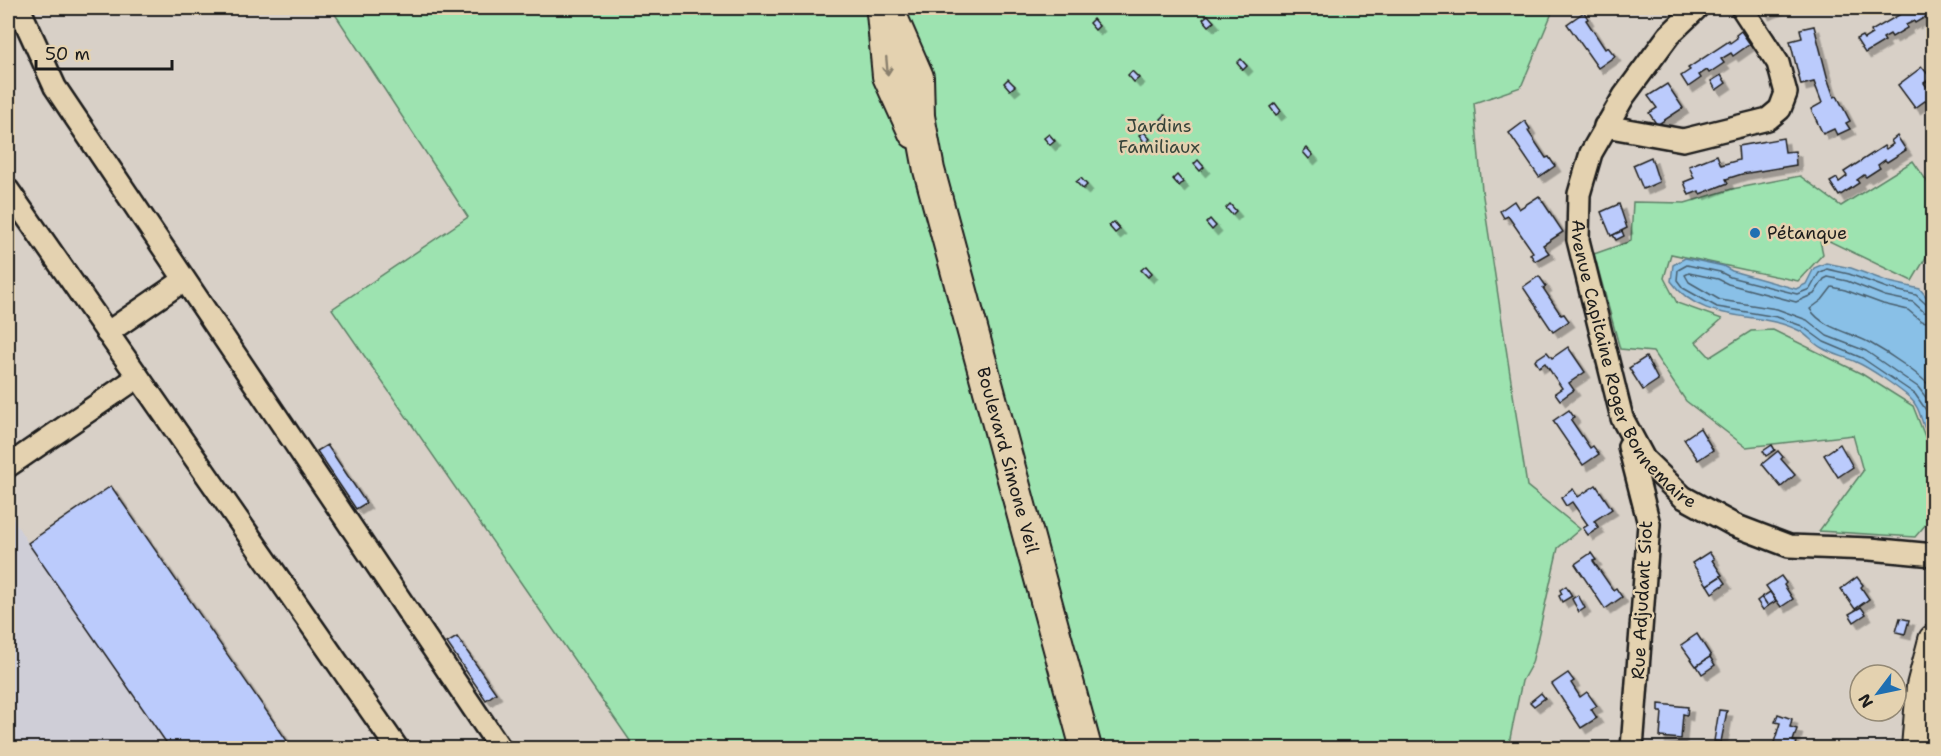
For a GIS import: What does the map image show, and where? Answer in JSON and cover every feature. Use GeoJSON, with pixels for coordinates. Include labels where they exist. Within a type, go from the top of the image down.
{"type":"FeatureCollection","features":[{"type":"Feature","properties":{"kind":"main road","name":"Boulevard Simone Veil"},"geometry":{"type":"LineString","coordinates":[[881,8],[888,76],[929,170]]}},
{"type":"Feature","properties":{"kind":"main road","name":"Boulevard Simone Veil"},"geometry":{"type":"LineString","coordinates":[[888,8],[918,77],[919,116],[929,170],[1086,748]]}},
{"type":"Feature","properties":{"kind":"main road"},"geometry":{"type":"LineString","coordinates":[[1917,748],[1922,686],[1934,640]]}},
{"type":"Feature","properties":{"kind":"street"},"geometry":{"type":"LineString","coordinates":[[19,8],[55,87],[500,748]]}},
{"type":"Feature","properties":{"kind":"street","name":"Avenue Capitaine Roger Bonnemaire"},"geometry":{"type":"LineString","coordinates":[[1697,8],[1669,35],[1624,96],[1591,153],[1579,194],[1578,240],[1622,418],[1644,459],[1683,497],[1734,525],[1789,546],[1870,549],[1934,555]]}},
{"type":"Feature","properties":{"kind":"street"},"geometry":{"type":"LineString","coordinates":[[1605,126],[1683,140],[1768,119],[1780,109],[1786,93],[1778,63],[1742,8]]}},
{"type":"Feature","properties":{"kind":"street"},"geometry":{"type":"LineString","coordinates":[[8,190],[397,748]]}},
{"type":"Feature","properties":{"kind":"street"},"geometry":{"type":"LineString","coordinates":[[107,333],[184,280]]}},
{"type":"Feature","properties":{"kind":"street"},"geometry":{"type":"LineString","coordinates":[[8,466],[138,377]]}},
{"type":"Feature","properties":{"kind":"street","name":"Rue Adjudant Siot"},"geometry":{"type":"LineString","coordinates":[[1622,418],[1650,524],[1632,748]]}},
{"type":"Feature","properties":{"kind":"shaded area"},"geometry":{"type":"Polygon","coordinates":[[[8,511],[28,543],[170,748],[8,748],[8,511]]]}},
{"type":"Feature","properties":{"kind":"green space","name":"Jardins Familiaux"},"geometry":{"type":"Polygon","coordinates":[[[331,8],[1554,8],[1521,87],[1474,103],[1482,190],[1527,486],[1580,529],[1558,548],[1532,663],[1522,681],[1508,748],[635,748],[332,309],[468,217],[331,8]]]}},
{"type":"Feature","properties":{"kind":"green space"},"geometry":{"type":"Polygon","coordinates":[[[1913,161],[1933,190],[1934,244],[1912,281],[1819,236],[1823,254],[1798,281],[1671,254],[1664,278],[1677,303],[1722,319],[1696,342],[1710,357],[1751,331],[1773,330],[1862,374],[1913,406],[1933,457],[1933,516],[1915,537],[1819,531],[1863,471],[1853,435],[1746,447],[1686,401],[1653,352],[1620,349],[1594,254],[1631,241],[1633,202],[1685,203],[1732,189],[1800,176],[1841,206],[1913,161]]]}},
{"type":"Feature","properties":{"kind":"water"},"geometry":{"type":"Polygon","coordinates":[[[1685,258],[1723,266],[1732,271],[1796,289],[1806,284],[1814,268],[1826,263],[1851,268],[1889,282],[1920,289],[1933,305],[1933,439],[1926,431],[1914,402],[1909,397],[1856,362],[1826,350],[1800,331],[1784,324],[1715,311],[1699,305],[1684,295],[1671,281],[1673,265],[1685,258]]]}},
{"type":"Feature","properties":{"kind":"building"},"geometry":{"type":"Polygon","coordinates":[[[1761,8],[1780,8],[1764,14],[1761,8]]]}},
{"type":"Feature","properties":{"kind":"building"},"geometry":{"type":"Polygon","coordinates":[[[1911,8],[1914,10],[1934,8],[1934,12],[1915,23],[1914,21],[1906,25],[1907,28],[1892,37],[1890,34],[1883,38],[1885,41],[1865,53],[1856,39],[1862,36],[1864,39],[1872,34],[1871,31],[1911,8]]]}},
{"type":"Feature","properties":{"kind":"building"},"geometry":{"type":"Polygon","coordinates":[[[1584,12],[1588,19],[1586,20],[1605,49],[1608,47],[1615,56],[1598,68],[1567,24],[1584,12]]]}},
{"type":"Feature","properties":{"kind":"building"},"geometry":{"type":"Polygon","coordinates":[[[1208,15],[1214,22],[1209,26],[1203,19],[1208,15]]]}},
{"type":"Feature","properties":{"kind":"building"},"geometry":{"type":"Polygon","coordinates":[[[1093,19],[1099,26],[1095,30],[1089,23],[1093,19]]]}},
{"type":"Feature","properties":{"kind":"building"},"geometry":{"type":"Polygon","coordinates":[[[1814,26],[1834,97],[1837,96],[1850,121],[1846,123],[1850,129],[1837,135],[1834,129],[1823,134],[1811,109],[1822,103],[1814,82],[1801,85],[1790,41],[1802,38],[1800,29],[1814,26]]]}},
{"type":"Feature","properties":{"kind":"building"},"geometry":{"type":"Polygon","coordinates":[[[1741,31],[1750,44],[1733,56],[1731,53],[1721,59],[1724,63],[1709,73],[1707,70],[1699,75],[1701,78],[1688,87],[1681,76],[1690,70],[1688,68],[1729,41],[1730,43],[1741,31]]]}},
{"type":"Feature","properties":{"kind":"building"},"geometry":{"type":"Polygon","coordinates":[[[1241,59],[1247,66],[1243,70],[1237,63],[1241,59]]]}},
{"type":"Feature","properties":{"kind":"building"},"geometry":{"type":"Polygon","coordinates":[[[1922,67],[1931,78],[1924,83],[1933,95],[1915,108],[1898,85],[1922,67]]]}},
{"type":"Feature","properties":{"kind":"building"},"geometry":{"type":"Polygon","coordinates":[[[1132,71],[1139,78],[1134,82],[1128,75],[1132,71]]]}},
{"type":"Feature","properties":{"kind":"building"},"geometry":{"type":"Polygon","coordinates":[[[1721,75],[1726,83],[1716,90],[1711,81],[1721,75]]]}},
{"type":"Feature","properties":{"kind":"building"},"geometry":{"type":"Polygon","coordinates":[[[1008,79],[1015,86],[1010,90],[1004,83],[1008,79]]]}},
{"type":"Feature","properties":{"kind":"building"},"geometry":{"type":"Polygon","coordinates":[[[1667,84],[1683,108],[1657,125],[1649,113],[1657,108],[1648,96],[1667,84]]]}},
{"type":"Feature","properties":{"kind":"building"},"geometry":{"type":"Polygon","coordinates":[[[1275,103],[1281,111],[1276,115],[1270,107],[1275,103]]]}},
{"type":"Feature","properties":{"kind":"building"},"geometry":{"type":"Polygon","coordinates":[[[1165,115],[1172,122],[1167,126],[1161,119],[1165,115]]]}},
{"type":"Feature","properties":{"kind":"building"},"geometry":{"type":"Polygon","coordinates":[[[1525,121],[1530,129],[1528,131],[1546,158],[1549,157],[1555,166],[1539,177],[1509,133],[1525,121]]]}},
{"type":"Feature","properties":{"kind":"building"},"geometry":{"type":"Polygon","coordinates":[[[1144,132],[1150,139],[1145,143],[1139,135],[1144,132]]]}},
{"type":"Feature","properties":{"kind":"building"},"geometry":{"type":"Polygon","coordinates":[[[1049,134],[1055,141],[1050,145],[1044,138],[1049,134]]]}},
{"type":"Feature","properties":{"kind":"building"},"geometry":{"type":"Polygon","coordinates":[[[1897,136],[1906,150],[1887,162],[1885,160],[1878,165],[1880,168],[1866,177],[1864,175],[1857,180],[1859,183],[1839,196],[1830,182],[1837,178],[1839,182],[1847,176],[1844,172],[1884,146],[1886,149],[1893,144],[1891,141],[1897,136]]]}},
{"type":"Feature","properties":{"kind":"building"},"geometry":{"type":"Polygon","coordinates":[[[1783,138],[1785,152],[1795,151],[1796,165],[1742,174],[1726,179],[1728,183],[1700,194],[1699,191],[1689,195],[1684,182],[1694,178],[1689,166],[1717,155],[1721,165],[1739,160],[1738,146],[1783,138]]]}},
{"type":"Feature","properties":{"kind":"building"},"geometry":{"type":"Polygon","coordinates":[[[1307,148],[1313,155],[1309,159],[1303,152],[1307,148]]]}},
{"type":"Feature","properties":{"kind":"building"},"geometry":{"type":"Polygon","coordinates":[[[1651,157],[1659,182],[1643,189],[1633,165],[1651,157]]]}},
{"type":"Feature","properties":{"kind":"building"},"geometry":{"type":"Polygon","coordinates":[[[1198,160],[1204,167],[1200,171],[1194,164],[1198,160]]]}},
{"type":"Feature","properties":{"kind":"building"},"geometry":{"type":"Polygon","coordinates":[[[1177,175],[1183,182],[1179,186],[1173,179],[1177,175]]]}},
{"type":"Feature","properties":{"kind":"building"},"geometry":{"type":"Polygon","coordinates":[[[1081,178],[1087,185],[1083,189],[1076,182],[1081,178]]]}},
{"type":"Feature","properties":{"kind":"building"},"geometry":{"type":"Polygon","coordinates":[[[1539,196],[1563,232],[1543,245],[1549,253],[1535,261],[1530,254],[1533,252],[1508,216],[1504,218],[1500,211],[1514,201],[1519,209],[1539,196]]]}},
{"type":"Feature","properties":{"kind":"building"},"geometry":{"type":"Polygon","coordinates":[[[1230,204],[1236,211],[1232,215],[1226,208],[1230,204]]]}},
{"type":"Feature","properties":{"kind":"building"},"geometry":{"type":"Polygon","coordinates":[[[1619,204],[1627,228],[1611,236],[1601,212],[1619,204]]]}},
{"type":"Feature","properties":{"kind":"building"},"geometry":{"type":"Polygon","coordinates":[[[1210,219],[1216,226],[1212,230],[1206,223],[1210,219]]]}},
{"type":"Feature","properties":{"kind":"building"},"geometry":{"type":"Polygon","coordinates":[[[1114,222],[1120,229],[1115,233],[1109,226],[1114,222]]]}},
{"type":"Feature","properties":{"kind":"building"},"geometry":{"type":"Polygon","coordinates":[[[1622,231],[1624,236],[1616,240],[1613,235],[1622,231]]]}},
{"type":"Feature","properties":{"kind":"building"},"geometry":{"type":"Polygon","coordinates":[[[1146,266],[1152,273],[1148,277],[1141,270],[1146,266]]]}},
{"type":"Feature","properties":{"kind":"building"},"geometry":{"type":"Polygon","coordinates":[[[1539,276],[1546,286],[1543,288],[1561,315],[1564,314],[1569,321],[1553,332],[1523,287],[1539,276]]]}},
{"type":"Feature","properties":{"kind":"building"},"geometry":{"type":"Polygon","coordinates":[[[1568,347],[1585,372],[1569,383],[1574,390],[1560,400],[1555,393],[1562,388],[1545,363],[1539,367],[1535,360],[1547,352],[1552,358],[1568,347]]]}},
{"type":"Feature","properties":{"kind":"building"},"geometry":{"type":"Polygon","coordinates":[[[1646,357],[1658,380],[1643,390],[1629,368],[1646,357]]]}},
{"type":"Feature","properties":{"kind":"building"},"geometry":{"type":"Polygon","coordinates":[[[1569,410],[1574,417],[1571,420],[1590,448],[1593,446],[1599,454],[1583,465],[1553,421],[1569,410]]]}},
{"type":"Feature","properties":{"kind":"building"},"geometry":{"type":"Polygon","coordinates":[[[1700,428],[1713,450],[1698,460],[1684,439],[1700,428]]]}},
{"type":"Feature","properties":{"kind":"building"},"geometry":{"type":"Polygon","coordinates":[[[1840,444],[1853,467],[1838,477],[1824,455],[1840,444]]]}},
{"type":"Feature","properties":{"kind":"building"},"geometry":{"type":"Polygon","coordinates":[[[327,445],[366,503],[356,509],[317,451],[327,445]]]}},
{"type":"Feature","properties":{"kind":"building"},"geometry":{"type":"Polygon","coordinates":[[[1772,445],[1775,450],[1766,456],[1763,451],[1772,445]]]}},
{"type":"Feature","properties":{"kind":"building"},"geometry":{"type":"Polygon","coordinates":[[[1778,451],[1783,457],[1781,459],[1795,475],[1781,487],[1762,464],[1778,451]]]}},
{"type":"Feature","properties":{"kind":"building"},"geometry":{"type":"Polygon","coordinates":[[[1596,485],[1612,509],[1594,521],[1599,528],[1588,535],[1583,528],[1588,525],[1572,502],[1566,506],[1561,498],[1573,489],[1578,497],[1596,485]]]}},
{"type":"Feature","properties":{"kind":"building"},"geometry":{"type":"Polygon","coordinates":[[[111,486],[292,748],[170,748],[28,543],[111,486]]]}},
{"type":"Feature","properties":{"kind":"building"},"geometry":{"type":"Polygon","coordinates":[[[1709,552],[1722,575],[1707,585],[1692,563],[1709,552]]]}},
{"type":"Feature","properties":{"kind":"building"},"geometry":{"type":"Polygon","coordinates":[[[1591,553],[1596,560],[1593,561],[1613,590],[1616,588],[1622,597],[1605,609],[1575,564],[1591,553]]]}},
{"type":"Feature","properties":{"kind":"building"},"geometry":{"type":"Polygon","coordinates":[[[1721,576],[1726,583],[1712,593],[1707,585],[1721,576]]]}},
{"type":"Feature","properties":{"kind":"building"},"geometry":{"type":"Polygon","coordinates":[[[1781,576],[1793,599],[1781,607],[1766,586],[1781,576]]]}},
{"type":"Feature","properties":{"kind":"building"},"geometry":{"type":"Polygon","coordinates":[[[1857,577],[1869,599],[1855,609],[1841,589],[1857,577]]]}},
{"type":"Feature","properties":{"kind":"building"},"geometry":{"type":"Polygon","coordinates":[[[1566,586],[1572,596],[1562,602],[1559,596],[1562,594],[1560,590],[1566,586]]]}},
{"type":"Feature","properties":{"kind":"building"},"geometry":{"type":"Polygon","coordinates":[[[1770,592],[1776,601],[1768,606],[1762,597],[1770,592]]]}},
{"type":"Feature","properties":{"kind":"building"},"geometry":{"type":"Polygon","coordinates":[[[1578,595],[1585,608],[1579,612],[1572,599],[1578,595]]]}},
{"type":"Feature","properties":{"kind":"building"},"geometry":{"type":"Polygon","coordinates":[[[1762,597],[1768,606],[1763,610],[1757,601],[1762,597]]]}},
{"type":"Feature","properties":{"kind":"building"},"geometry":{"type":"Polygon","coordinates":[[[1861,607],[1866,614],[1854,622],[1849,614],[1861,607]]]}},
{"type":"Feature","properties":{"kind":"building"},"geometry":{"type":"Polygon","coordinates":[[[1900,618],[1909,620],[1905,634],[1896,632],[1900,618]]]}},
{"type":"Feature","properties":{"kind":"building"},"geometry":{"type":"Polygon","coordinates":[[[1697,634],[1711,656],[1696,666],[1681,645],[1697,634]]]}},
{"type":"Feature","properties":{"kind":"building"},"geometry":{"type":"Polygon","coordinates":[[[457,637],[496,693],[486,700],[447,643],[457,637]]]}},
{"type":"Feature","properties":{"kind":"building"},"geometry":{"type":"Polygon","coordinates":[[[1710,657],[1715,665],[1702,674],[1697,666],[1710,657]]]}},
{"type":"Feature","properties":{"kind":"building"},"geometry":{"type":"Polygon","coordinates":[[[1568,673],[1580,697],[1587,692],[1597,706],[1591,709],[1597,718],[1581,728],[1552,684],[1568,673]]]}},
{"type":"Feature","properties":{"kind":"building"},"geometry":{"type":"Polygon","coordinates":[[[1541,693],[1545,698],[1534,706],[1530,702],[1541,693]]]}},
{"type":"Feature","properties":{"kind":"building"},"geometry":{"type":"Polygon","coordinates":[[[1659,704],[1688,707],[1687,715],[1683,714],[1681,739],[1660,737],[1662,712],[1659,712],[1659,704]]]}},
{"type":"Feature","properties":{"kind":"building"},"geometry":{"type":"Polygon","coordinates":[[[1719,710],[1727,711],[1721,742],[1714,741],[1719,710]]]}},
{"type":"Feature","properties":{"kind":"building"},"geometry":{"type":"Polygon","coordinates":[[[1778,714],[1792,719],[1790,727],[1797,729],[1793,741],[1797,742],[1795,748],[1773,746],[1780,723],[1775,722],[1778,714]]]}},
{"type":"Feature","properties":{"kind":"place","name":"Pétanque"},"geometry":{"type":"Point","coordinates":[1755,233]}}]}
